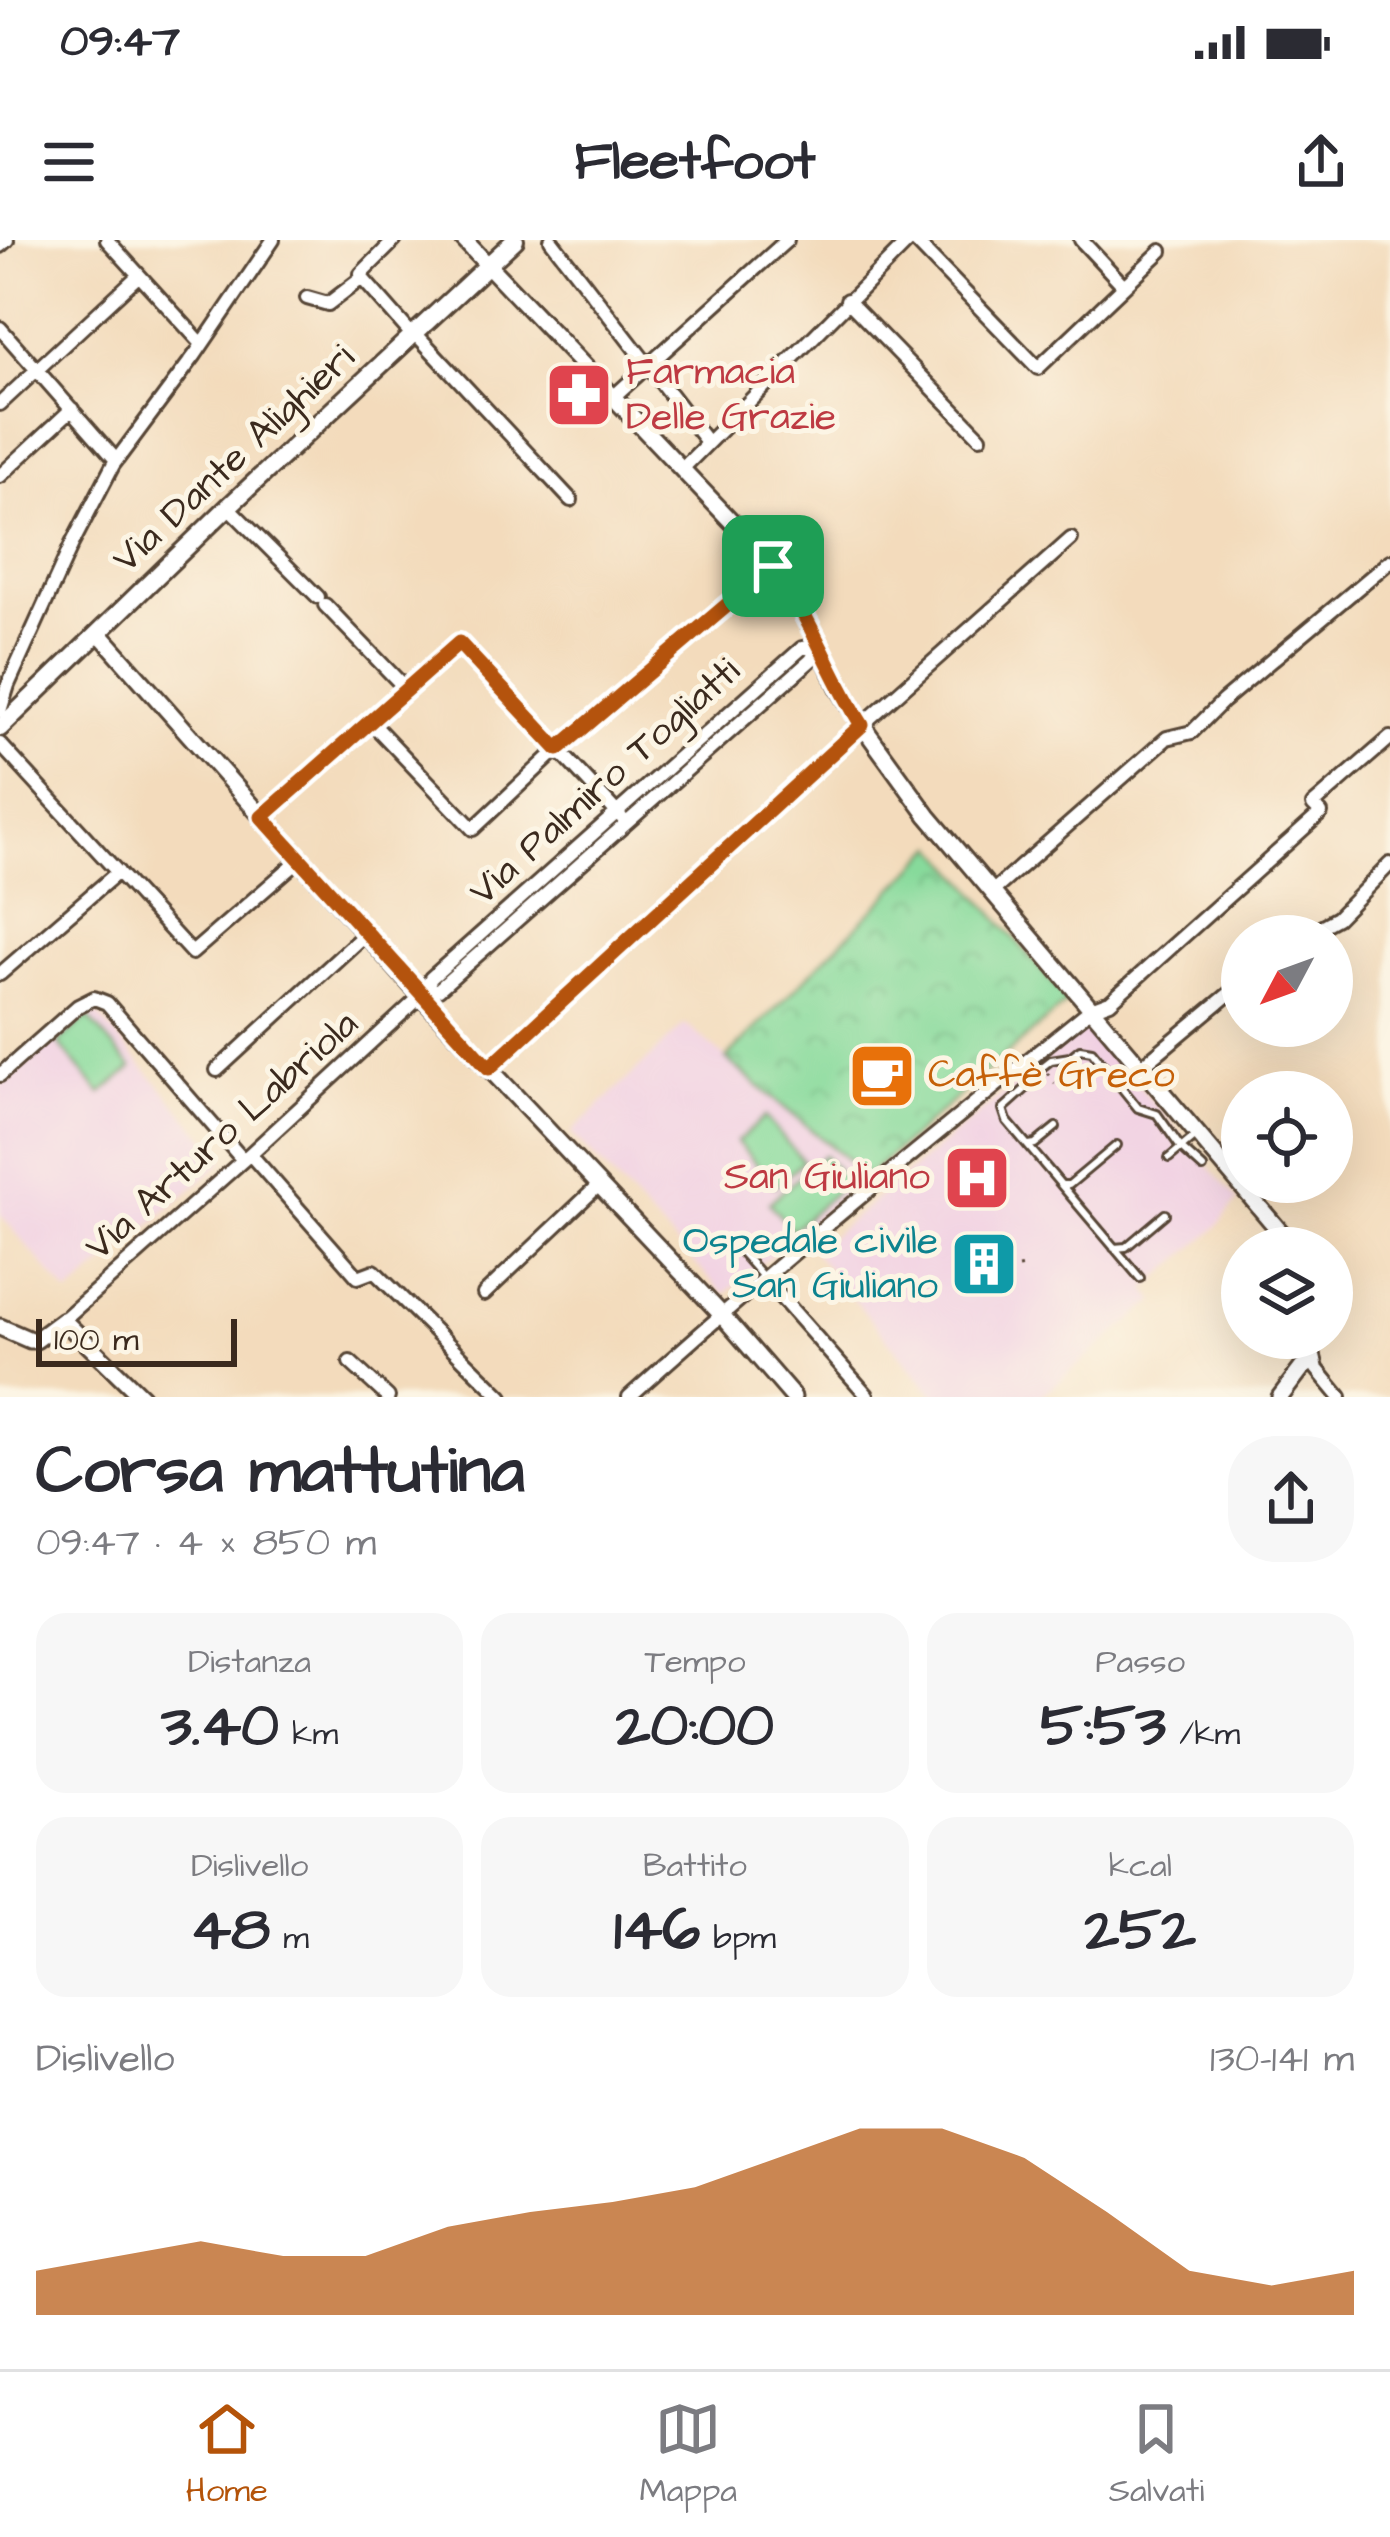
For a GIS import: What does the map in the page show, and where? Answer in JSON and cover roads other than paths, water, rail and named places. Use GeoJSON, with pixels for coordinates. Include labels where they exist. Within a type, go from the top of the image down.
{"type":"FeatureCollection","features":[{"type":"Feature","properties":{"kind":"main road","name":"Via Dante Alighieri"},"geometry":{"type":"LineString","coordinates":[[0,728],[515,240]]}},
{"type":"Feature","properties":{"kind":"street"},"geometry":{"type":"LineString","coordinates":[[107,240],[202,344]]}},
{"type":"Feature","properties":{"kind":"street"},"geometry":{"type":"LineString","coordinates":[[307,298],[328,304],[362,278],[363,269],[395,240]]}},
{"type":"Feature","properties":{"kind":"street"},"geometry":{"type":"LineString","coordinates":[[464,240],[773,566],[793,591],[840,690],[928,816],[1276,1227]]}},
{"type":"Feature","properties":{"kind":"street"},"geometry":{"type":"LineString","coordinates":[[551,240],[707,442]]}},
{"type":"Feature","properties":{"kind":"street"},"geometry":{"type":"LineString","coordinates":[[612,398],[787,240]]}},
{"type":"Feature","properties":{"kind":"street"},"geometry":{"type":"LineString","coordinates":[[682,469],[912,240],[1038,368],[1161,251]]}},
{"type":"Feature","properties":{"kind":"street"},"geometry":{"type":"LineString","coordinates":[[1081,240],[1124,286]]}},
{"type":"Feature","properties":{"kind":"street"},"geometry":{"type":"LineString","coordinates":[[0,711],[72,544],[116,460],[202,344],[268,242]]}},
{"type":"Feature","properties":{"kind":"street"},"geometry":{"type":"LineString","coordinates":[[0,404],[139,275]]}},
{"type":"Feature","properties":{"kind":"street"},"geometry":{"type":"LineString","coordinates":[[362,278],[571,500]]}},
{"type":"Feature","properties":{"kind":"street"},"geometry":{"type":"LineString","coordinates":[[848,300],[980,437]]}},
{"type":"Feature","properties":{"kind":"street"},"geometry":{"type":"LineString","coordinates":[[0,328],[116,460]]}},
{"type":"Feature","properties":{"kind":"street"},"geometry":{"type":"LineString","coordinates":[[0,476],[72,409]]}},
{"type":"Feature","properties":{"kind":"street"},"geometry":{"type":"LineString","coordinates":[[228,507],[406,689]]}},
{"type":"Feature","properties":{"kind":"street"},"geometry":{"type":"LineString","coordinates":[[489,1068],[1071,539]]}},
{"type":"Feature","properties":{"kind":"street"},"geometry":{"type":"LineString","coordinates":[[992,892],[1167,738],[1192,732],[1223,700],[1390,561]]}},
{"type":"Feature","properties":{"kind":"street"},"geometry":{"type":"LineString","coordinates":[[370,722],[473,829],[558,749],[773,566]]}},
{"type":"Feature","properties":{"kind":"street"},"geometry":{"type":"LineString","coordinates":[[99,633],[421,996],[794,1397]]}},
{"type":"Feature","properties":{"kind":"street"},"geometry":{"type":"LineString","coordinates":[[262,817],[459,643],[621,817]]}},
{"type":"Feature","properties":{"kind":"street","name":"Via Palmiro Togliatti"},"geometry":{"type":"LineString","coordinates":[[421,996],[440,989],[621,817],[811,660],[819,647]]}},
{"type":"Feature","properties":{"kind":"street"},"geometry":{"type":"LineString","coordinates":[[629,1397],[764,1278],[1037,1062],[1090,1009],[1110,1002],[1321,813],[1313,805],[1390,738]]}},
{"type":"Feature","properties":{"kind":"street"},"geometry":{"type":"LineString","coordinates":[[0,744],[192,953],[300,860]]}},
{"type":"Feature","properties":{"kind":"street"},"geometry":{"type":"LineString","coordinates":[[1340,915],[1390,864]]}},
{"type":"Feature","properties":{"kind":"street"},"geometry":{"type":"LineString","coordinates":[[0,974],[118,872]]}},
{"type":"Feature","properties":{"kind":"street"},"geometry":{"type":"LineString","coordinates":[[217,1070],[365,933]]}},
{"type":"Feature","properties":{"kind":"street","name":"Via Arturo Labriola"},"geometry":{"type":"LineString","coordinates":[[63,1320],[421,996]]}},
{"type":"Feature","properties":{"kind":"street"},"geometry":{"type":"LineString","coordinates":[[0,1075],[78,1006],[94,998],[107,1004],[358,1277],[374,1270],[502,1397]]}},
{"type":"Feature","properties":{"kind":"street"},"geometry":{"type":"LineString","coordinates":[[1141,1067],[1221,1000]]}},
{"type":"Feature","properties":{"kind":"street"},"geometry":{"type":"LineString","coordinates":[[484,1294],[599,1185]]}},
{"type":"Feature","properties":{"kind":"street"},"geometry":{"type":"LineString","coordinates":[[764,1278],[867,1395]]}},
{"type":"Feature","properties":{"kind":"street"},"geometry":{"type":"LineString","coordinates":[[0,1327],[36,1340],[63,1320],[142,1397]]}},
{"type":"Feature","properties":{"kind":"street"},"geometry":{"type":"LineString","coordinates":[[1280,1397],[1306,1359]]}},
{"type":"Feature","properties":{"kind":"street"},"geometry":{"type":"LineString","coordinates":[[1316,1359],[1322,1376],[1340,1397]]}},
{"type":"Feature","properties":{"kind":"street"},"geometry":{"type":"LineString","coordinates":[[350,1362],[388,1397]]}},
{"type":"Feature","properties":{"kind":"lane"},"geometry":{"type":"LineString","coordinates":[[1140,1278],[1007,1121],[1003,1109],[1032,1083],[1037,1062],[1070,1057],[1080,1049],[1092,1052],[1138,1108],[1156,1114],[1203,1168]]}},
{"type":"Feature","properties":{"kind":"lane"},"geometry":{"type":"LineString","coordinates":[[1027,1145],[1035,1144],[1055,1126]]}},
{"type":"Feature","properties":{"kind":"lane"},"geometry":{"type":"LineString","coordinates":[[1169,1158],[1198,1134]]}},
{"type":"Feature","properties":{"kind":"lane"},"geometry":{"type":"LineString","coordinates":[[1061,1185],[1069,1185],[1117,1145]]}},
{"type":"Feature","properties":{"kind":"lane"},"geometry":{"type":"LineString","coordinates":[[1114,1248],[1126,1247],[1165,1214]]}},
{"type":"Feature","properties":{"kind":"lane"},"geometry":{"type":"LineString","coordinates":[[740,1251],[764,1278]]}},
{"type":"Feature","properties":{"kind":"place","name":"Farmacia Delle Grazie"},"geometry":{"type":"Point","coordinates":[579,395]}},
{"type":"Feature","properties":{"kind":"place","name":"Caffè Greco"},"geometry":{"type":"Point","coordinates":[882,1076]}},
{"type":"Feature","properties":{"kind":"place","name":"San Giuliano"},"geometry":{"type":"Point","coordinates":[977,1178]}},
{"type":"Feature","properties":{"kind":"place","name":"Ospedale civile San Giuliano"},"geometry":{"type":"Point","coordinates":[984,1264]}}]}
